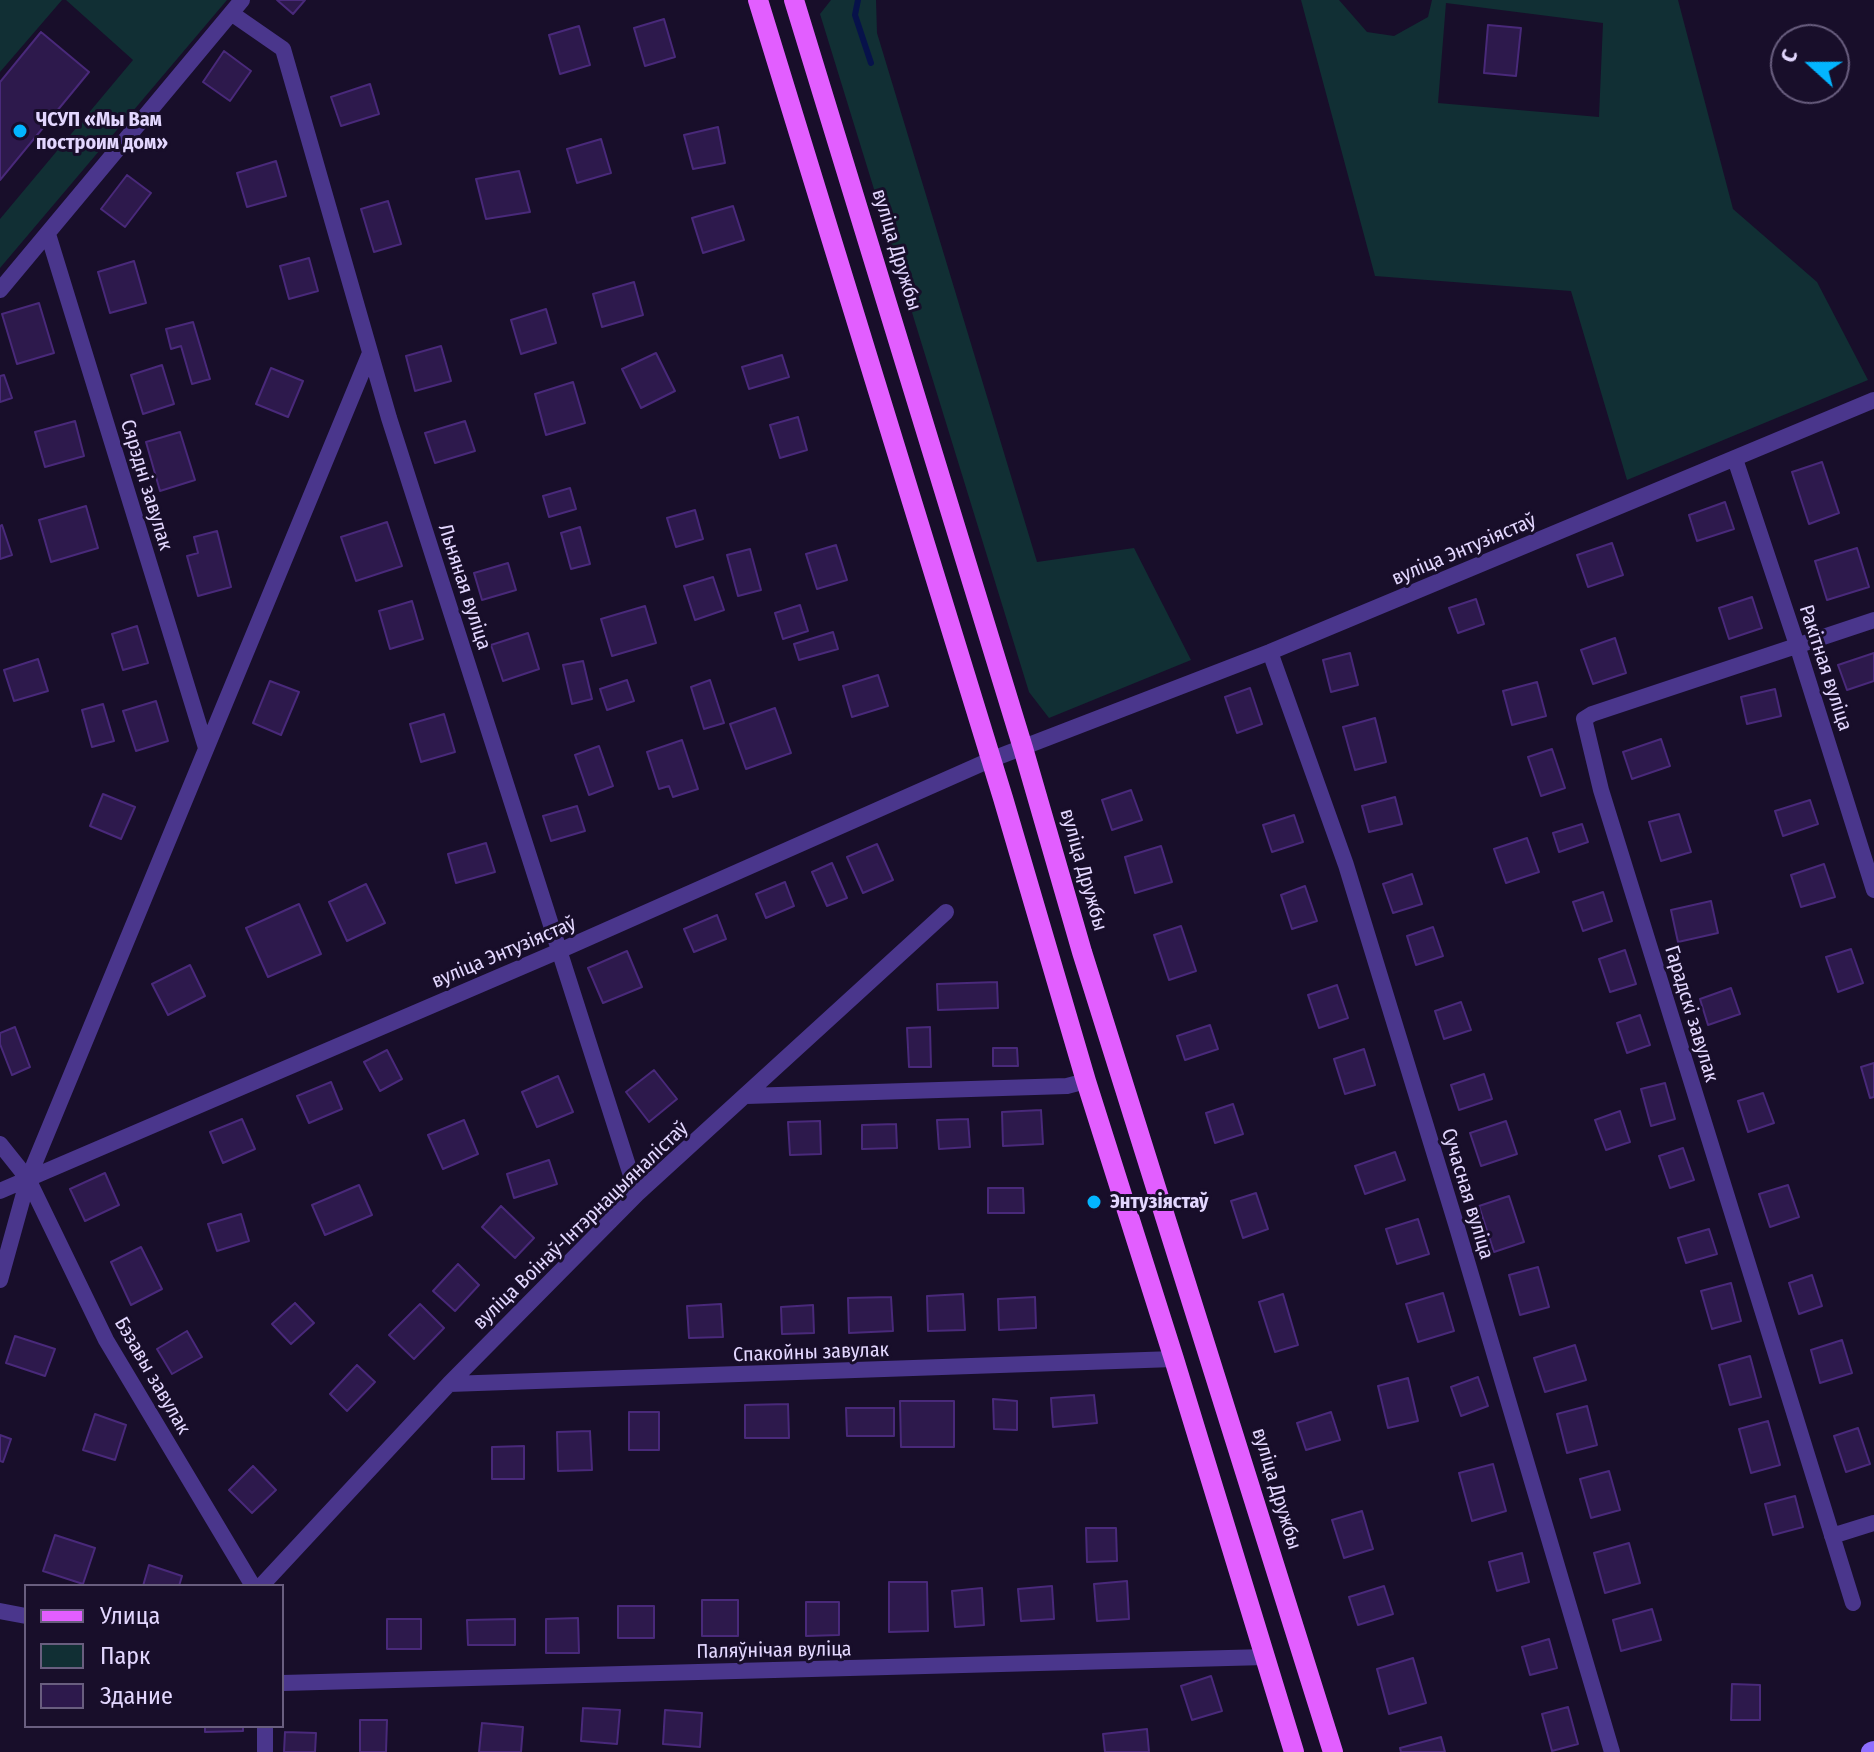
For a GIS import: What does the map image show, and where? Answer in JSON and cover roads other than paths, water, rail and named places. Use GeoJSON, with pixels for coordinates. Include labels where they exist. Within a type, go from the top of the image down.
{"type":"FeatureCollection","features":[{"type":"Feature","properties":{"kind":"main road"},"geometry":{"type":"LineString","coordinates":[[758,0],[1086,1081],[1294,1752]]}},
{"type":"Feature","properties":{"kind":"main road","name":"вуліца Дружбы"},"geometry":{"type":"LineString","coordinates":[[794,0],[1023,748],[1082,952],[1333,1752]]}},
{"type":"Feature","properties":{"kind":"main road"},"geometry":{"type":"LineString","coordinates":[[1266,1657],[1306,1752]]}},
{"type":"Feature","properties":{"kind":"street"},"geometry":{"type":"LineString","coordinates":[[0,290],[236,6]]}},
{"type":"Feature","properties":{"kind":"street","name":"Льняная вуліца"},"geometry":{"type":"LineString","coordinates":[[236,6],[283,49],[370,353],[637,1194]]}},
{"type":"Feature","properties":{"kind":"street","name":"Сярэдні завулак"},"geometry":{"type":"LineString","coordinates":[[48,234],[206,748]]}},
{"type":"Feature","properties":{"kind":"street"},"geometry":{"type":"LineString","coordinates":[[0,1280],[28,1179],[370,353]]}},
{"type":"Feature","properties":{"kind":"street","name":"вуліца Энтузіястаў"},"geometry":{"type":"LineString","coordinates":[[0,1191],[559,951],[990,760],[1270,652],[1874,400]]}},
{"type":"Feature","properties":{"kind":"street","name":"Ракітная вуліца"},"geometry":{"type":"LineString","coordinates":[[1735,459],[1874,890]]}},
{"type":"Feature","properties":{"kind":"street"},"geometry":{"type":"LineString","coordinates":[[1797,645],[1874,620]]}},
{"type":"Feature","properties":{"kind":"street","name":"Гарадскі завулак"},"geometry":{"type":"LineString","coordinates":[[1797,645],[1584,719],[1606,805],[1853,1603]]}},
{"type":"Feature","properties":{"kind":"street","name":"Сучасная вуліца"},"geometry":{"type":"LineString","coordinates":[[1270,652],[1346,865],[1612,1752]]}},
{"type":"Feature","properties":{"kind":"street","name":"вуліца Воінаў-Інтэрнацыяналістаў"},"geometry":{"type":"LineString","coordinates":[[263,1584],[449,1384],[637,1194],[946,912]]}},
{"type":"Feature","properties":{"kind":"street"},"geometry":{"type":"LineString","coordinates":[[746,1096],[1067,1086],[1086,1081]]}},
{"type":"Feature","properties":{"kind":"street","name":"Бэзавы завулак"},"geometry":{"type":"LineString","coordinates":[[0,1144],[28,1179],[106,1340],[252,1584]]}},
{"type":"Feature","properties":{"kind":"street","name":"Спакойны завулак"},"geometry":{"type":"LineString","coordinates":[[449,1384],[1174,1359]]}},
{"type":"Feature","properties":{"kind":"street"},"geometry":{"type":"LineString","coordinates":[[1832,1536],[1874,1523]]}},
{"type":"Feature","properties":{"kind":"street"},"geometry":{"type":"LineString","coordinates":[[0,1611],[24,1616]]}},
{"type":"Feature","properties":{"kind":"street","name":"Паляўнічая вуліца"},"geometry":{"type":"LineString","coordinates":[[284,1683],[1266,1657]]}},
{"type":"Feature","properties":{"kind":"street"},"geometry":{"type":"LineString","coordinates":[[265,1728],[265,1752]]}},
{"type":"Feature","properties":{"kind":"waterway"},"geometry":{"type":"LineString","coordinates":[[858,0],[855,15],[871,63]]}},
{"type":"Feature","properties":{"kind":"place","name":"ЧСУП «Мы Вам построим дом»"},"geometry":{"type":"Point","coordinates":[20,131]}},
{"type":"Feature","properties":{"kind":"place","name":"Энтузіястаў"},"geometry":{"type":"Point","coordinates":[1094,1202]}}]}
